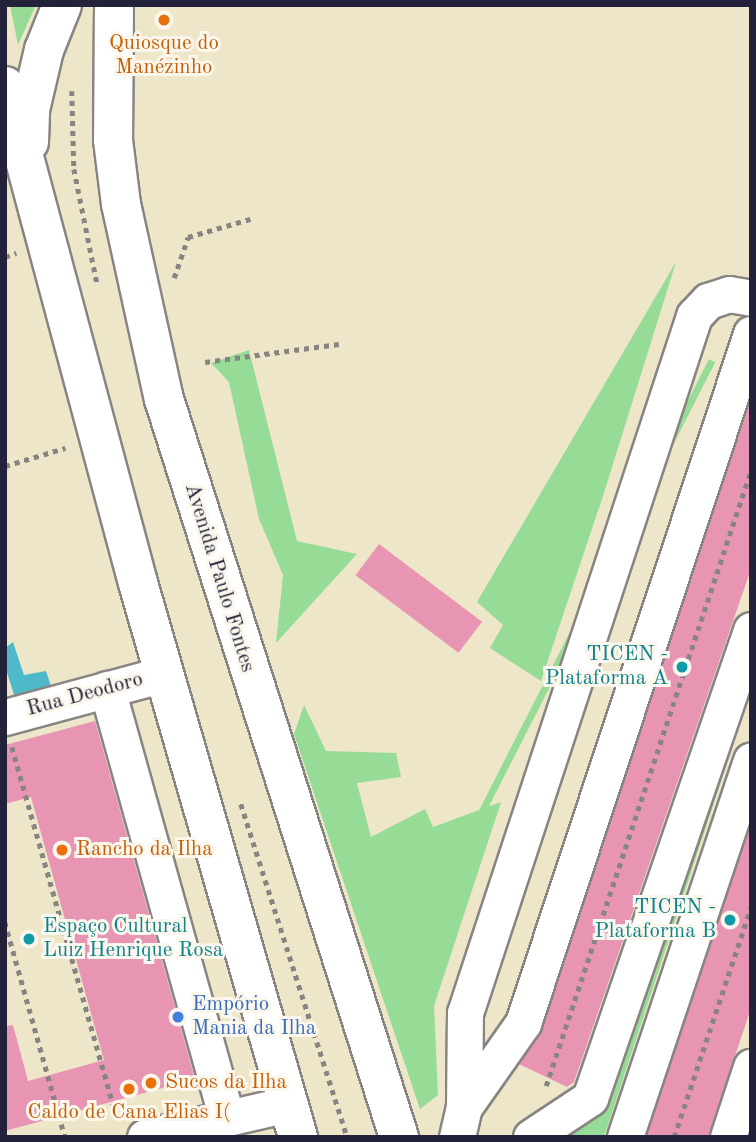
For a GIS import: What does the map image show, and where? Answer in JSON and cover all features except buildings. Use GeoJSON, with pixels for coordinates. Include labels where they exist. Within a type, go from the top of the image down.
{"type":"FeatureCollection","features":[{"type":"Feature","properties":{"kind":"main road"},"geometry":{"type":"LineString","coordinates":[[27,172],[30,110],[44,50],[62,5]]}},
{"type":"Feature","properties":{"kind":"main road","name":"Avenida Paulo Fontes"},"geometry":{"type":"LineString","coordinates":[[114,5],[113,140],[121,204],[164,399],[399,1137]]}},
{"type":"Feature","properties":{"kind":"main road"},"geometry":{"type":"LineString","coordinates":[[5,86],[164,674],[293,1121]]}},
{"type":"Feature","properties":{"kind":"street"},"geometry":{"type":"LineString","coordinates":[[461,1122],[465,1013],[694,316],[708,301],[729,294],[751,298]]}},
{"type":"Feature","properties":{"kind":"street"},"geometry":{"type":"LineString","coordinates":[[461,1122],[523,1023],[751,334]]}},
{"type":"Feature","properties":{"kind":"street"},"geometry":{"type":"LineString","coordinates":[[531,1137],[590,1098],[751,630]]}},
{"type":"Feature","properties":{"kind":"street","name":"Rua Deodoro"},"geometry":{"type":"LineString","coordinates":[[8,730],[107,690],[164,674]]}},
{"type":"Feature","properties":{"kind":"street"},"geometry":{"type":"LineString","coordinates":[[107,690],[227,1118]]}},
{"type":"Feature","properties":{"kind":"street"},"geometry":{"type":"LineString","coordinates":[[625,1137],[751,760]]}},
{"type":"Feature","properties":{"kind":"street"},"geometry":{"type":"LineString","coordinates":[[728,1137],[751,1067]]}},
{"type":"Feature","properties":{"kind":"street"},"geometry":{"type":"LineString","coordinates":[[132,1131],[227,1118],[293,1121]]}},
{"type":"Feature","properties":{"kind":"path"},"geometry":{"type":"LineString","coordinates":[[172,284],[188,237],[250,219]]}},
{"type":"Feature","properties":{"kind":"path"},"geometry":{"type":"LineString","coordinates":[[205,362],[340,344]]}},
{"type":"Feature","properties":{"kind":"path"},"geometry":{"type":"LineString","coordinates":[[5,466],[77,444]]}},
{"type":"Feature","properties":{"kind":"path"},"geometry":{"type":"LineString","coordinates":[[544,1092],[751,470]]}},
{"type":"Feature","properties":{"kind":"path"},"geometry":{"type":"LineString","coordinates":[[8,730],[132,1131]]}},
{"type":"Feature","properties":{"kind":"path"},"geometry":{"type":"LineString","coordinates":[[674,1137],[751,907]]}},
{"type":"Feature","properties":{"kind":"path"},"geometry":{"type":"LineString","coordinates":[[5,922],[65,1137]]}},
{"type":"Feature","properties":{"kind":"green space"},"geometry":{"type":"Polygon","coordinates":[[[10,5],[36,5],[18,45],[10,5]]]}},
{"type":"Feature","properties":{"kind":"green space"},"geometry":{"type":"Polygon","coordinates":[[[676,262],[604,493],[541,681],[490,648],[503,625],[477,602],[676,262]]]}},
{"type":"Feature","properties":{"kind":"green space"},"geometry":{"type":"Polygon","coordinates":[[[249,350],[297,541],[357,554],[276,643],[283,575],[259,519],[229,382],[211,363],[249,350]]]}},
{"type":"Feature","properties":{"kind":"green space"},"geometry":{"type":"Polygon","coordinates":[[[709,359],[715,362],[406,969],[400,966],[709,359]]]}},
{"type":"Feature","properties":{"kind":"green space"},"geometry":{"type":"Polygon","coordinates":[[[751,658],[751,690],[604,1137],[545,1137],[569,1121],[751,658]]]}},
{"type":"Feature","properties":{"kind":"green space"},"geometry":{"type":"Polygon","coordinates":[[[304,705],[326,751],[396,753],[401,777],[357,783],[371,837],[425,809],[433,827],[501,802],[434,1006],[438,1095],[420,1109],[294,734],[304,705]]]}},
{"type":"Feature","properties":{"kind":"water"},"geometry":{"type":"Polygon","coordinates":[[[13,642],[24,675],[46,671],[52,689],[16,701],[5,666],[5,648],[13,642]]]}},
{"type":"Feature","properties":{"kind":"place","name":"Quiosque do Manézinho"},"geometry":{"type":"Point","coordinates":[164,20]}},
{"type":"Feature","properties":{"kind":"place","name":"TICEN - Plataforma A"},"geometry":{"type":"Point","coordinates":[682,667]}},
{"type":"Feature","properties":{"kind":"place","name":"Rancho da Ilha"},"geometry":{"type":"Point","coordinates":[62,850]}},
{"type":"Feature","properties":{"kind":"place","name":"TICEN - Plataforma B"},"geometry":{"type":"Point","coordinates":[730,920]}},
{"type":"Feature","properties":{"kind":"place","name":"Espaço Cultural Luiz Henrique Rosa"},"geometry":{"type":"Point","coordinates":[29,939]}},
{"type":"Feature","properties":{"kind":"place","name":"Empório Mania da Ilha"},"geometry":{"type":"Point","coordinates":[178,1017]}},
{"type":"Feature","properties":{"kind":"place","name":"Sucos da Ilha"},"geometry":{"type":"Point","coordinates":[151,1083]}},
{"type":"Feature","properties":{"kind":"place","name":"Caldo de Cana Elias I("},"geometry":{"type":"Point","coordinates":[129,1089]}}]}
